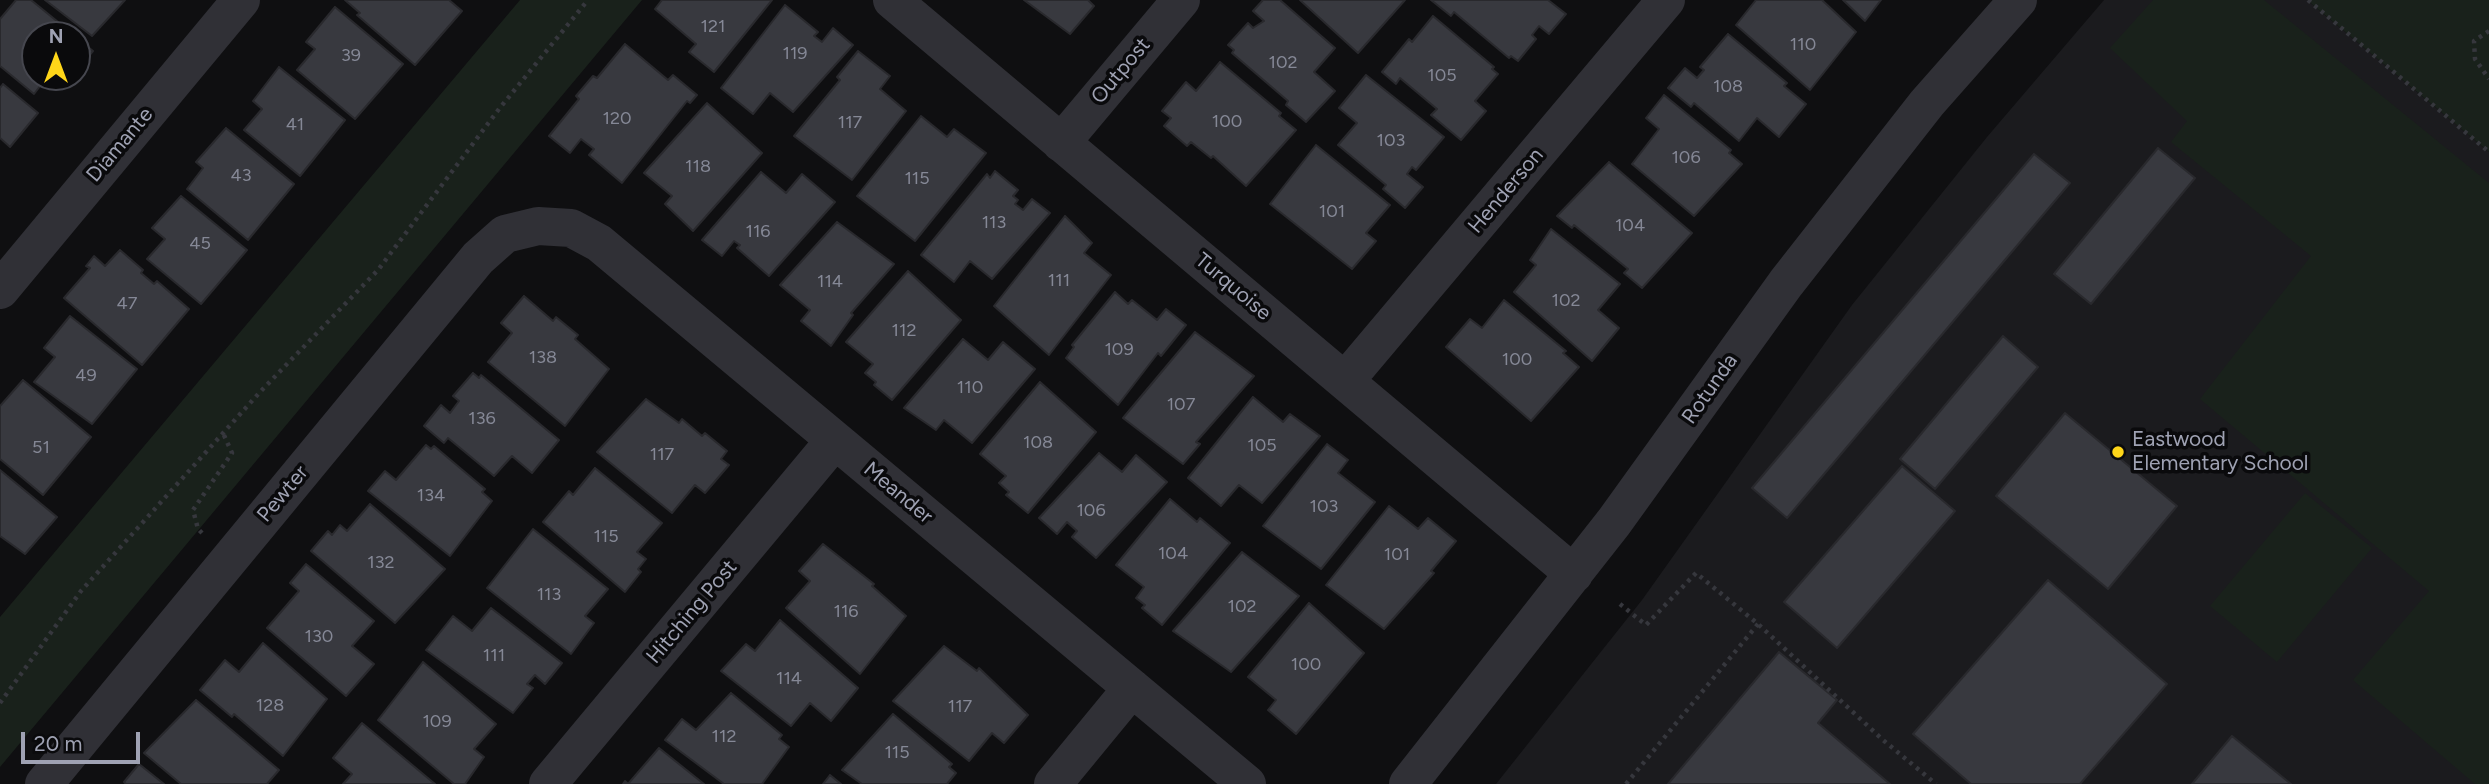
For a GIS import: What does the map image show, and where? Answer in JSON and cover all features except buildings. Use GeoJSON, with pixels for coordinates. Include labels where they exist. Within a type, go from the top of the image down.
{"type":"FeatureCollection","features":[{"type":"Feature","properties":{"kind":"street","name":"Diamante"},"geometry":{"type":"LineString","coordinates":[[0,290],[241,0]]}},
{"type":"Feature","properties":{"kind":"street","name":"Turquoise"},"geometry":{"type":"LineString","coordinates":[[892,0],[1574,574]]}},
{"type":"Feature","properties":{"kind":"street","name":"Outpost"},"geometry":{"type":"LineString","coordinates":[[1061,143],[1181,0]]}},
{"type":"Feature","properties":{"kind":"street","name":"Henderson"},"geometry":{"type":"LineString","coordinates":[[1345,381],[1666,0]]}},
{"type":"Feature","properties":{"kind":"street","name":"Rotunda"},"geometry":{"type":"LineString","coordinates":[[1408,784],[1642,485],[1794,272],[1927,103],[2018,0]]}},
{"type":"Feature","properties":{"kind":"street","name":"Meander"},"geometry":{"type":"LineString","coordinates":[[538,226],[571,228],[599,243],[1247,784]]}},
{"type":"Feature","properties":{"kind":"street","name":"Pewter"},"geometry":{"type":"LineString","coordinates":[[44,784],[478,258],[505,234],[538,226]]}},
{"type":"Feature","properties":{"kind":"street","name":"Hitching Post"},"geometry":{"type":"LineString","coordinates":[[548,784],[835,440]]}},
{"type":"Feature","properties":{"kind":"street"},"geometry":{"type":"LineString","coordinates":[[1053,784],[1132,688]]}},
{"type":"Feature","properties":{"kind":"path"},"geometry":{"type":"LineString","coordinates":[[0,703],[81,591],[260,391],[378,270],[499,109],[588,0]]}},
{"type":"Feature","properties":{"kind":"path"},"geometry":{"type":"LineString","coordinates":[[2308,0],[2489,152]]}},
{"type":"Feature","properties":{"kind":"path"},"geometry":{"type":"LineString","coordinates":[[2489,31],[2474,41],[2475,59],[2489,79]]}},
{"type":"Feature","properties":{"kind":"path"},"geometry":{"type":"LineString","coordinates":[[1620,604],[1646,625],[1696,573],[1758,624],[1883,740],[1936,784]]}},
{"type":"Feature","properties":{"kind":"path"},"geometry":{"type":"LineString","coordinates":[[1626,784],[1758,624]]}},
{"type":"Feature","properties":{"kind":"shaded area"},"geometry":{"type":"Polygon","coordinates":[[[520,0],[642,0],[0,767],[0,617],[520,0]]]}},
{"type":"Feature","properties":{"kind":"shaded area","name":"Eastwood Elementary School"},"geometry":{"type":"Polygon","coordinates":[[[2104,0],[2307,0],[2489,152],[2489,784],[1496,784],[1642,600],[1852,305],[1987,137],[2104,0]]]}},
{"type":"Feature","properties":{"kind":"shaded area"},"geometry":{"type":"Polygon","coordinates":[[[2153,0],[2264,0],[2489,183],[2489,784],[2475,784],[2353,680],[2429,591],[2200,399],[2311,256],[2171,142],[2187,121],[2110,48],[2153,0]]]}},
{"type":"Feature","properties":{"kind":"shaded area"},"geometry":{"type":"Polygon","coordinates":[[[2307,0],[2489,0],[2489,152],[2307,0]]]}},
{"type":"Feature","properties":{"kind":"shaded area"},"geometry":{"type":"Polygon","coordinates":[[[2305,493],[2372,548],[2277,662],[2210,606],[2305,493]]]}},
{"type":"Feature","properties":{"kind":"place","name":"Eastwood Elementary School"},"geometry":{"type":"Point","coordinates":[2118,452]}}]}
